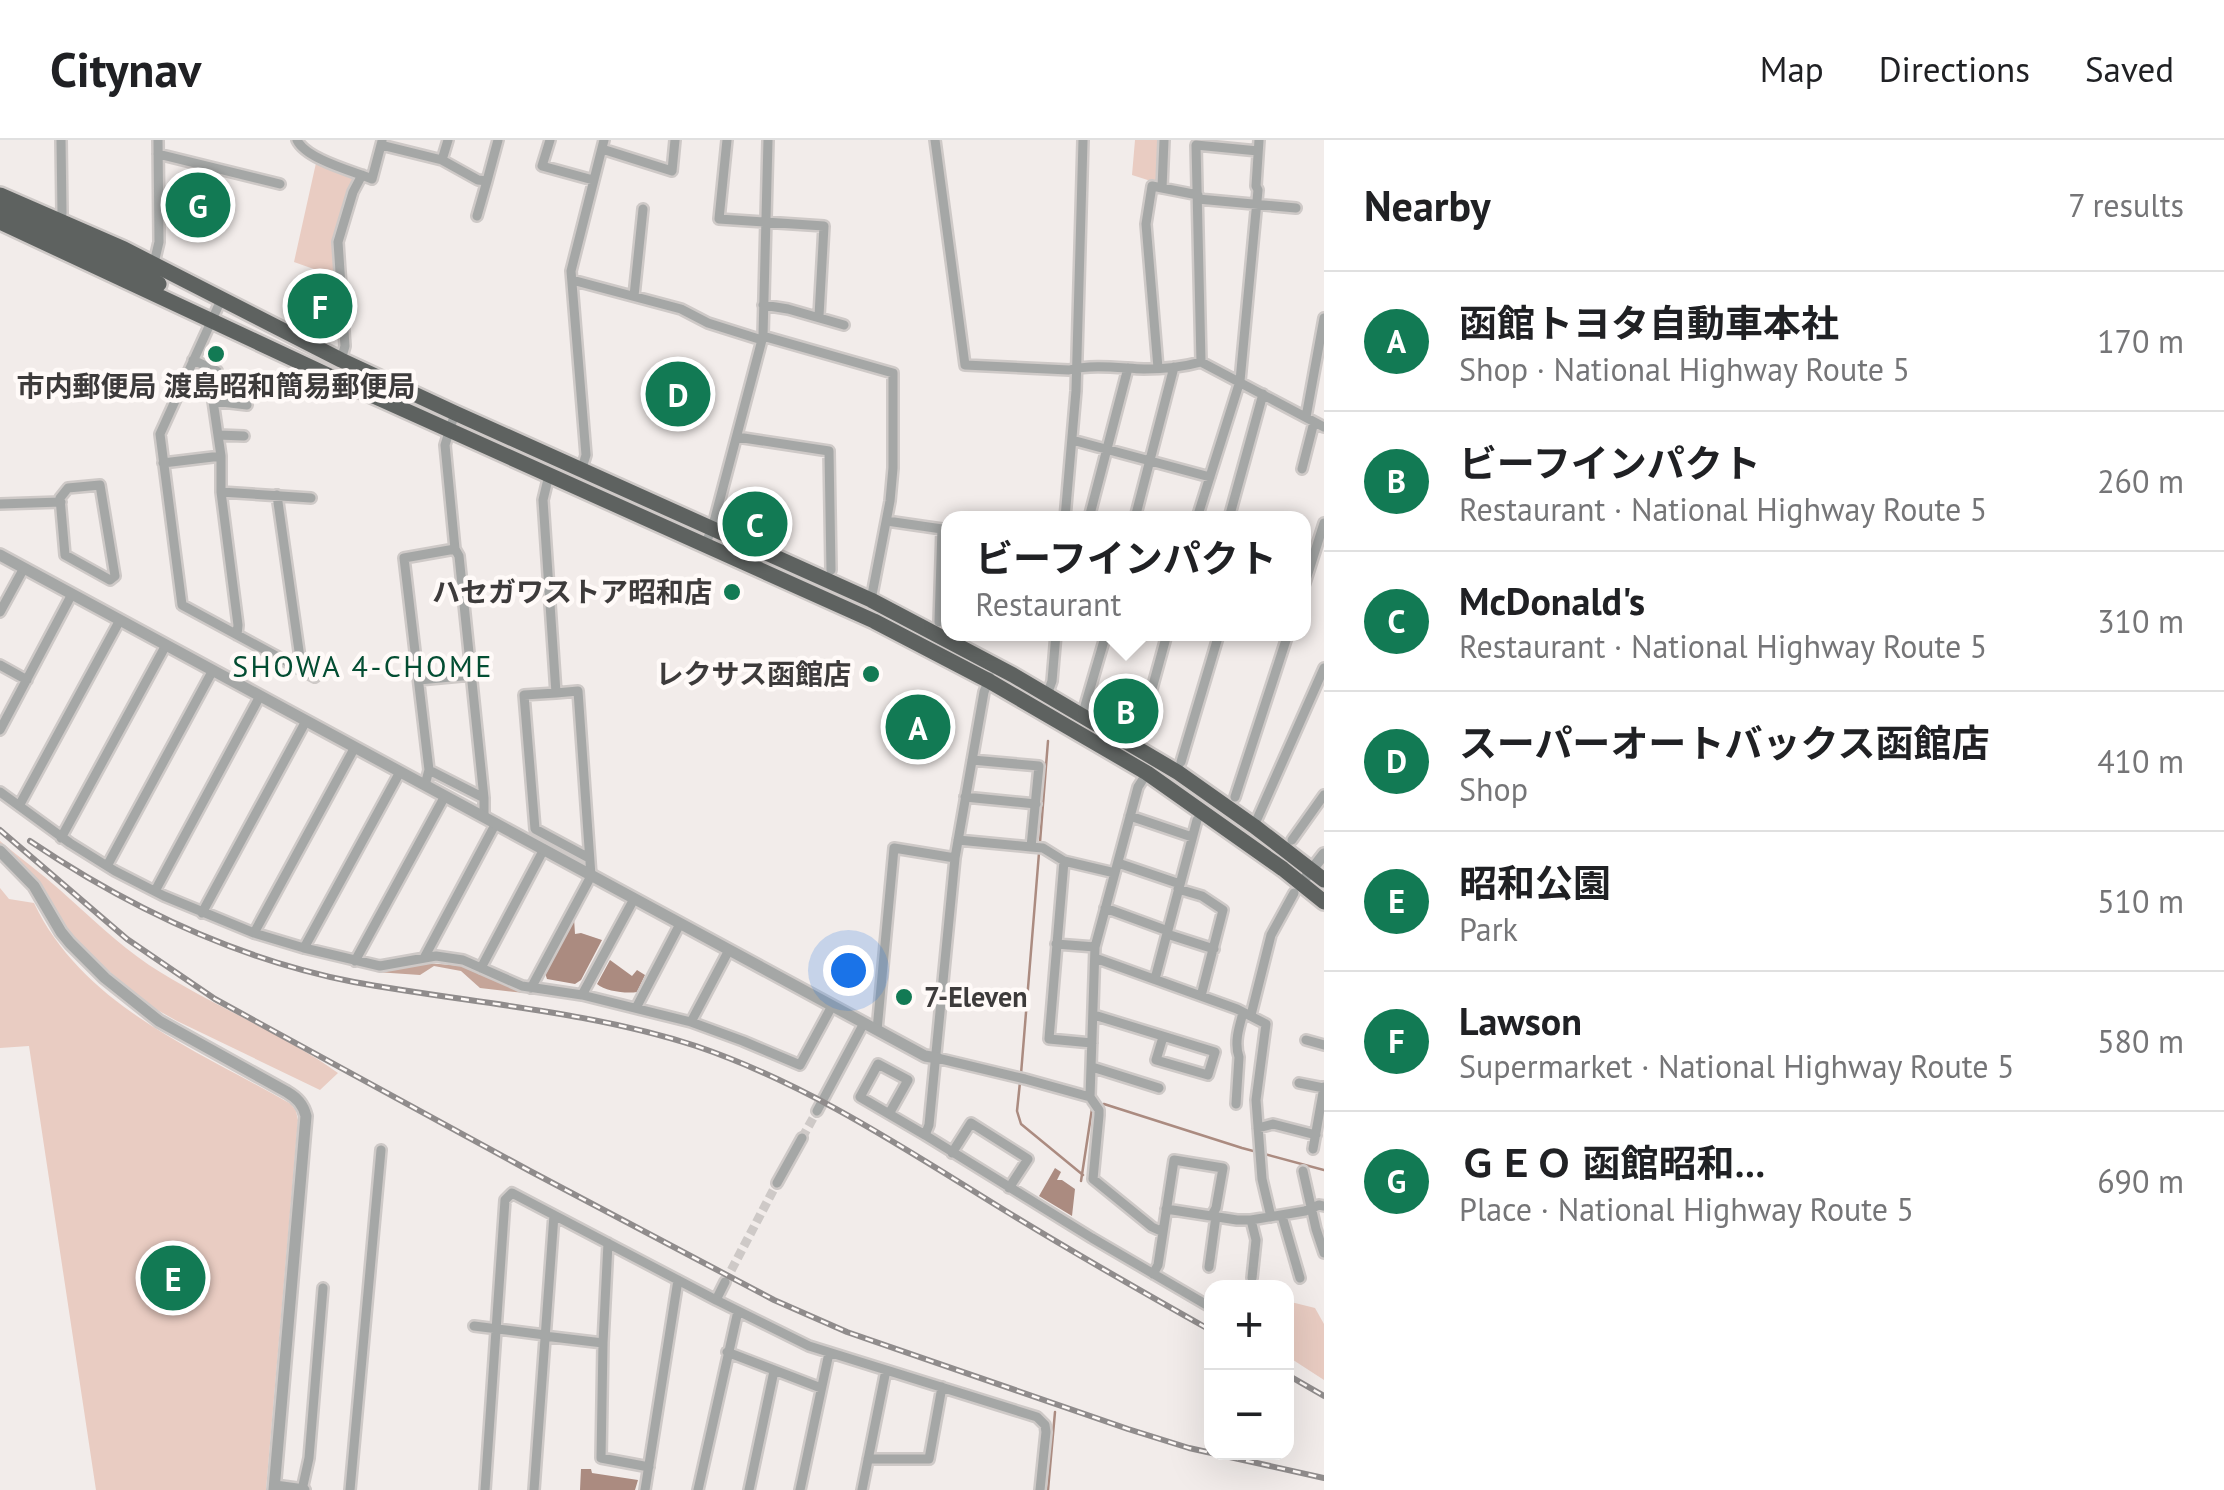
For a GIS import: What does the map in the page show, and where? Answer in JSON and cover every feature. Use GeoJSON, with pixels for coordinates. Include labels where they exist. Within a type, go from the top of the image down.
{"type":"FeatureCollection","features":[{"type":"Feature","properties":{"kind":"highway"},"geometry":{"type":"LineString","coordinates":[[0,195],[55,233],[212,320],[549,475],[871,600],[1044,704],[1307,882]]}},
{"type":"Feature","properties":{"kind":"highway"},"geometry":{"type":"LineString","coordinates":[[0,209],[221,300],[341,360],[581,470],[874,621],[991,673]]}},
{"type":"Feature","properties":{"kind":"highway"},"geometry":{"type":"LineString","coordinates":[[0,222],[55,233]]}},
{"type":"Feature","properties":{"kind":"highway"},"geometry":{"type":"LineString","coordinates":[[150,272],[212,320]]}},
{"type":"Feature","properties":{"kind":"highway"},"geometry":{"type":"LineString","coordinates":[[1044,704],[1082,716],[1209,793],[1254,826],[1324,902]]}},
{"type":"Feature","properties":{"kind":"street"},"geometry":{"type":"LineString","coordinates":[[55,233],[62,213],[60,140]]}},
{"type":"Feature","properties":{"kind":"street"},"geometry":{"type":"LineString","coordinates":[[150,272],[159,242],[158,140]]}},
{"type":"Feature","properties":{"kind":"street"},"geometry":{"type":"LineString","coordinates":[[297,140],[309,153],[372,180],[381,142],[442,160],[486,181]]}},
{"type":"Feature","properties":{"kind":"street"},"geometry":{"type":"LineString","coordinates":[[442,160],[448,140]]}},
{"type":"Feature","properties":{"kind":"street"},"geometry":{"type":"LineString","coordinates":[[477,216],[498,140]]}},
{"type":"Feature","properties":{"kind":"street"},"geometry":{"type":"LineString","coordinates":[[550,140],[542,166],[593,180]]}},
{"type":"Feature","properties":{"kind":"street"},"geometry":{"type":"LineString","coordinates":[[581,470],[586,455],[571,264],[603,144],[672,170],[676,140]]}},
{"type":"Feature","properties":{"kind":"street"},"geometry":{"type":"LineString","coordinates":[[727,140],[719,219],[824,226],[819,316]]}},
{"type":"Feature","properties":{"kind":"street"},"geometry":{"type":"LineString","coordinates":[[709,537],[762,338],[768,140]]}},
{"type":"Feature","properties":{"kind":"street"},"geometry":{"type":"LineString","coordinates":[[935,140],[965,365],[1158,368],[1201,362],[1315,422]]}},
{"type":"Feature","properties":{"kind":"street"},"geometry":{"type":"LineString","coordinates":[[1067,511],[1083,140]]}},
{"type":"Feature","properties":{"kind":"street"},"geometry":{"type":"LineString","coordinates":[[1162,188],[1164,140]]}},
{"type":"Feature","properties":{"kind":"street"},"geometry":{"type":"LineString","coordinates":[[1200,511],[1240,381],[1258,146],[1196,145],[1201,362]]}},
{"type":"Feature","properties":{"kind":"street"},"geometry":{"type":"LineString","coordinates":[[158,154],[280,184]]}},
{"type":"Feature","properties":{"kind":"street"},"geometry":{"type":"LineString","coordinates":[[341,360],[345,346],[338,242],[362,175]]}},
{"type":"Feature","properties":{"kind":"street"},"geometry":{"type":"LineString","coordinates":[[1158,368],[1146,224],[1152,186],[1198,197],[1296,208]]}},
{"type":"Feature","properties":{"kind":"street"},"geometry":{"type":"LineString","coordinates":[[634,296],[643,210]]}},
{"type":"Feature","properties":{"kind":"street"},"geometry":{"type":"LineString","coordinates":[[572,280],[681,308],[708,323],[894,373],[893,468],[871,600]]}},
{"type":"Feature","properties":{"kind":"street"},"geometry":{"type":"LineString","coordinates":[[221,300],[160,434],[182,605],[315,678]]}},
{"type":"Feature","properties":{"kind":"street"},"geometry":{"type":"LineString","coordinates":[[763,304],[844,325]]}},
{"type":"Feature","properties":{"kind":"street"},"geometry":{"type":"LineString","coordinates":[[1302,469],[1315,422],[1324,318]]}},
{"type":"Feature","properties":{"kind":"street"},"geometry":{"type":"LineString","coordinates":[[193,360],[217,371],[213,401],[237,635]]}},
{"type":"Feature","properties":{"kind":"street"},"geometry":{"type":"LineString","coordinates":[[1137,511],[1174,367]]}},
{"type":"Feature","properties":{"kind":"street"},"geometry":{"type":"LineString","coordinates":[[1091,511],[1128,368]]}},
{"type":"Feature","properties":{"kind":"street"},"geometry":{"type":"LineString","coordinates":[[1231,511],[1264,394]]}},
{"type":"Feature","properties":{"kind":"street"},"geometry":{"type":"LineString","coordinates":[[213,401],[247,405]]}},
{"type":"Feature","properties":{"kind":"street"},"geometry":{"type":"LineString","coordinates":[[424,958],[490,820],[484,798],[445,445],[454,413]]}},
{"type":"Feature","properties":{"kind":"street"},"geometry":{"type":"LineString","coordinates":[[218,435],[244,436]]}},
{"type":"Feature","properties":{"kind":"street"},"geometry":{"type":"LineString","coordinates":[[737,436],[830,450],[831,570]]}},
{"type":"Feature","properties":{"kind":"street"},"geometry":{"type":"LineString","coordinates":[[1072,440],[1210,477]]}},
{"type":"Feature","properties":{"kind":"street"},"geometry":{"type":"LineString","coordinates":[[163,462],[221,456]]}},
{"type":"Feature","properties":{"kind":"street"},"geometry":{"type":"LineString","coordinates":[[549,475],[542,500],[556,693]]}},
{"type":"Feature","properties":{"kind":"street"},"geometry":{"type":"LineString","coordinates":[[100,485],[115,576],[110,580],[65,555],[60,502],[68,488],[100,485]]}},
{"type":"Feature","properties":{"kind":"street"},"geometry":{"type":"LineString","coordinates":[[221,492],[311,498]]}},
{"type":"Feature","properties":{"kind":"street"},"geometry":{"type":"LineString","coordinates":[[276,495],[300,658],[298,668]]}},
{"type":"Feature","properties":{"kind":"street"},"geometry":{"type":"LineString","coordinates":[[0,504],[60,502]]}},
{"type":"Feature","properties":{"kind":"street"},"geometry":{"type":"LineString","coordinates":[[887,521],[941,529]]}},
{"type":"Feature","properties":{"kind":"street"},"geometry":{"type":"LineString","coordinates":[[1311,564],[1324,523]]}},
{"type":"Feature","properties":{"kind":"street"},"geometry":{"type":"LineString","coordinates":[[426,786],[429,770],[404,558],[455,549]]}},
{"type":"Feature","properties":{"kind":"street"},"geometry":{"type":"LineString","coordinates":[[0,555],[925,1056],[1021,1078],[1094,1103]]}},
{"type":"Feature","properties":{"kind":"street"},"geometry":{"type":"LineString","coordinates":[[939,622],[941,560]]}},
{"type":"Feature","properties":{"kind":"street"},"geometry":{"type":"LineString","coordinates":[[0,612],[24,568]]}},
{"type":"Feature","properties":{"kind":"street"},"geometry":{"type":"LineString","coordinates":[[0,730],[72,594]]}},
{"type":"Feature","properties":{"kind":"street"},"geometry":{"type":"LineString","coordinates":[[19,806],[120,620]]}},
{"type":"Feature","properties":{"kind":"street"},"geometry":{"type":"LineString","coordinates":[[1044,704],[1052,681],[1055,641]]}},
{"type":"Feature","properties":{"kind":"street"},"geometry":{"type":"LineString","coordinates":[[1082,716],[1104,641]]}},
{"type":"Feature","properties":{"kind":"street"},"geometry":{"type":"LineString","coordinates":[[1136,747],[1166,641]]}},
{"type":"Feature","properties":{"kind":"street"},"geometry":{"type":"LineString","coordinates":[[1181,762],[1217,641]]}},
{"type":"Feature","properties":{"kind":"street"},"geometry":{"type":"LineString","coordinates":[[1236,798],[1286,641]]}},
{"type":"Feature","properties":{"kind":"street"},"geometry":{"type":"LineString","coordinates":[[61,838],[166,645]]}},
{"type":"Feature","properties":{"kind":"street"},"geometry":{"type":"LineString","coordinates":[[0,665],[27,680]]}},
{"type":"Feature","properties":{"kind":"street"},"geometry":{"type":"LineString","coordinates":[[1254,826],[1324,668]]}},
{"type":"Feature","properties":{"kind":"street"},"geometry":{"type":"LineString","coordinates":[[107,866],[213,670]]}},
{"type":"Feature","properties":{"kind":"street"},"geometry":{"type":"LineString","coordinates":[[924,1135],[930,1126],[955,858],[984,692],[991,673]]}},
{"type":"Feature","properties":{"kind":"street"},"geometry":{"type":"LineString","coordinates":[[418,680],[472,676]]}},
{"type":"Feature","properties":{"kind":"street"},"geometry":{"type":"LineString","coordinates":[[481,968],[540,847],[524,695],[578,691],[591,876],[531,988]]}},
{"type":"Feature","properties":{"kind":"street"},"geometry":{"type":"LineString","coordinates":[[1313,693],[1324,698]]}},
{"type":"Feature","properties":{"kind":"street"},"geometry":{"type":"LineString","coordinates":[[154,891],[260,696]]}},
{"type":"Feature","properties":{"kind":"street"},"geometry":{"type":"LineString","coordinates":[[202,913],[306,720]]}},
{"type":"Feature","properties":{"kind":"street"},"geometry":{"type":"LineString","coordinates":[[254,932],[354,747]]}},
{"type":"Feature","properties":{"kind":"street"},"geometry":{"type":"LineString","coordinates":[[972,760],[1039,766],[1031,846]]}},
{"type":"Feature","properties":{"kind":"street"},"geometry":{"type":"LineString","coordinates":[[429,770],[484,798]]}},
{"type":"Feature","properties":{"kind":"street"},"geometry":{"type":"LineString","coordinates":[[304,948],[400,772]]}},
{"type":"Feature","properties":{"kind":"street"},"geometry":{"type":"LineString","coordinates":[[1147,773],[1138,787],[1095,953],[1093,1179],[1163,1232]]}},
{"type":"Feature","properties":{"kind":"street"},"geometry":{"type":"LineString","coordinates":[[0,792],[61,838],[154,891],[202,913],[304,948],[380,966],[436,956],[463,960],[531,988],[690,1022],[800,1065],[832,1006]]}},
{"type":"Feature","properties":{"kind":"street"},"geometry":{"type":"LineString","coordinates":[[356,960],[445,796]]}},
{"type":"Feature","properties":{"kind":"street"},"geometry":{"type":"LineString","coordinates":[[1292,840],[1324,796]]}},
{"type":"Feature","properties":{"kind":"street"},"geometry":{"type":"LineString","coordinates":[[965,797],[1036,804]]}},
{"type":"Feature","properties":{"kind":"street"},"geometry":{"type":"LineString","coordinates":[[1130,816],[1192,838]]}},
{"type":"Feature","properties":{"kind":"street"},"geometry":{"type":"LineString","coordinates":[[1154,980],[1196,820]]}},
{"type":"Feature","properties":{"kind":"street"},"geometry":{"type":"LineString","coordinates":[[536,829],[590,858]]}},
{"type":"Feature","properties":{"kind":"street"},"geometry":{"type":"LineString","coordinates":[[958,840],[1043,848],[1064,862],[1117,868],[1179,887],[1224,910],[1201,996]]}},
{"type":"Feature","properties":{"kind":"street"},"geometry":{"type":"LineString","coordinates":[[878,1030],[894,848],[955,858]]}},
{"type":"Feature","properties":{"kind":"street"},"geometry":{"type":"LineString","coordinates":[[0,852],[34,886],[70,943],[135,1004],[287,1092],[304,1107],[274,1488],[303,1490],[323,1288]]}},
{"type":"Feature","properties":{"kind":"street"},"geometry":{"type":"LineString","coordinates":[[1236,1104],[1238,1033],[1271,936],[1324,854]]}},
{"type":"Feature","properties":{"kind":"street"},"geometry":{"type":"LineString","coordinates":[[1064,862],[1049,1039],[1092,1043]]}},
{"type":"Feature","properties":{"kind":"street"},"geometry":{"type":"LineString","coordinates":[[582,996],[634,899]]}},
{"type":"Feature","properties":{"kind":"street"},"geometry":{"type":"LineString","coordinates":[[1105,908],[1214,949]]}},
{"type":"Feature","properties":{"kind":"street"},"geometry":{"type":"LineString","coordinates":[[636,1008],[680,924]]}},
{"type":"Feature","properties":{"kind":"street"},"geometry":{"type":"LineString","coordinates":[[1056,944],[1095,953],[1266,1024],[1256,1100],[1260,1160],[1300,1278]]}},
{"type":"Feature","properties":{"kind":"street"},"geometry":{"type":"LineString","coordinates":[[690,1022],[729,950]]}},
{"type":"Feature","properties":{"kind":"street"},"geometry":{"type":"LineString","coordinates":[[1094,1016],[1163,1036],[1214,1052],[1208,1075],[1156,1060],[1163,1036]]}},
{"type":"Feature","properties":{"kind":"street"},"geometry":{"type":"LineString","coordinates":[[817,1110],[864,1023]]}},
{"type":"Feature","properties":{"kind":"street"},"geometry":{"type":"LineString","coordinates":[[1306,1040],[1324,1045]]}},
{"type":"Feature","properties":{"kind":"street"},"geometry":{"type":"LineString","coordinates":[[889,1114],[908,1080],[878,1064],[860,1097],[1204,1303]]}},
{"type":"Feature","properties":{"kind":"street"},"geometry":{"type":"LineString","coordinates":[[1092,1067],[1159,1088]]}},
{"type":"Feature","properties":{"kind":"street"},"geometry":{"type":"LineString","coordinates":[[1258,1128],[1273,1124],[1317,1142],[1324,1088],[1299,1083]]}},
{"type":"Feature","properties":{"kind":"street"},"geometry":{"type":"LineString","coordinates":[[952,1152],[971,1122],[1028,1158],[1009,1188]]}},
{"type":"Feature","properties":{"kind":"street"},"geometry":{"type":"LineString","coordinates":[[777,1183],[802,1138]]}},
{"type":"Feature","properties":{"kind":"street"},"geometry":{"type":"LineString","coordinates":[[350,1490],[381,1150]]}},
{"type":"Feature","properties":{"kind":"street"},"geometry":{"type":"LineString","coordinates":[[1154,1274],[1174,1160],[1223,1168],[1209,1267]]}},
{"type":"Feature","properties":{"kind":"street"},"geometry":{"type":"LineString","coordinates":[[1302,1171],[1324,1253]]}},
{"type":"Feature","properties":{"kind":"street"},"geometry":{"type":"LineString","coordinates":[[485,1490],[505,1200],[512,1193],[792,1338],[1040,1420],[1046,1432],[1040,1490]]}},
{"type":"Feature","properties":{"kind":"street"},"geometry":{"type":"LineString","coordinates":[[1166,1209],[1251,1220],[1324,1206]]}},
{"type":"Feature","properties":{"kind":"street"},"geometry":{"type":"LineString","coordinates":[[534,1490],[554,1215]]}},
{"type":"Feature","properties":{"kind":"street"},"geometry":{"type":"LineString","coordinates":[[1251,1220],[1256,1240],[1252,1278]]}},
{"type":"Feature","properties":{"kind":"street"},"geometry":{"type":"LineString","coordinates":[[608,1244],[601,1458],[649,1467]]}},
{"type":"Feature","properties":{"kind":"street"},"geometry":{"type":"LineString","coordinates":[[645,1490],[678,1280]]}},
{"type":"Feature","properties":{"kind":"street"},"geometry":{"type":"LineString","coordinates":[[716,1300],[725,1282]]}},
{"type":"Feature","properties":{"kind":"street"},"geometry":{"type":"LineString","coordinates":[[698,1490],[738,1311]]}},
{"type":"Feature","properties":{"kind":"street"},"geometry":{"type":"LineString","coordinates":[[474,1326],[603,1344]]}},
{"type":"Feature","properties":{"kind":"street"},"geometry":{"type":"LineString","coordinates":[[727,1352],[822,1388]]}},
{"type":"Feature","properties":{"kind":"street"},"geometry":{"type":"LineString","coordinates":[[800,1490],[828,1353]]}},
{"type":"Feature","properties":{"kind":"street"},"geometry":{"type":"LineString","coordinates":[[862,1490],[886,1370]]}},
{"type":"Feature","properties":{"kind":"street"},"geometry":{"type":"LineString","coordinates":[[749,1490],[774,1371]]}},
{"type":"Feature","properties":{"kind":"street"},"geometry":{"type":"LineString","coordinates":[[868,1458],[929,1459],[942,1387]]}},
{"type":"Feature","properties":{"kind":"shaded area"},"geometry":{"type":"Polygon","coordinates":[[[1135,140],[1159,140],[1158,178],[1154,182],[1132,175],[1135,140]]]}},
{"type":"Feature","properties":{"kind":"shaded area"},"geometry":{"type":"Polygon","coordinates":[[[316,163],[354,177],[334,238],[336,277],[294,262],[316,163]]]}},
{"type":"Feature","properties":{"kind":"shaded area"},"geometry":{"type":"Polygon","coordinates":[[[0,841],[149,965],[338,1073],[320,1090],[145,1003],[69,931],[32,877],[0,846],[0,841]]]}},
{"type":"Feature","properties":{"kind":"shaded area"},"geometry":{"type":"Polygon","coordinates":[[[0,888],[9,899],[34,903],[55,939],[112,998],[181,1044],[291,1104],[296,1111],[266,1490],[96,1490],[29,1046],[0,1048],[0,888]]]}},
{"type":"Feature","properties":{"kind":"shaded area"},"geometry":{"type":"Polygon","coordinates":[[[574,918],[575,934],[602,940],[581,980],[575,984],[547,979],[545,973],[574,918]]]}},
{"type":"Feature","properties":{"kind":"shaded area"},"geometry":{"type":"Polygon","coordinates":[[[610,960],[632,976],[637,970],[645,975],[637,992],[616,991],[597,984],[610,960]]]}},
{"type":"Feature","properties":{"kind":"shaded area"},"geometry":{"type":"Polygon","coordinates":[[[427,963],[463,966],[524,993],[480,988],[461,971],[434,966],[420,975],[376,972],[427,963]]]}},
{"type":"Feature","properties":{"kind":"shaded area"},"geometry":{"type":"Polygon","coordinates":[[[1055,1168],[1061,1172],[1057,1180],[1075,1189],[1072,1216],[1039,1196],[1055,1168]]]}},
{"type":"Feature","properties":{"kind":"shaded area"},"geometry":{"type":"Polygon","coordinates":[[[1294,1303],[1315,1308],[1324,1324],[1324,1380],[1294,1361],[1294,1303]]]}},
{"type":"Feature","properties":{"kind":"shaded area"},"geometry":{"type":"Polygon","coordinates":[[[581,1469],[638,1480],[635,1490],[580,1490],[581,1469]]]}},
{"type":"Feature","properties":{"kind":"waterway"},"geometry":{"type":"LineString","coordinates":[[1040,842],[1048,741]]}},
{"type":"Feature","properties":{"kind":"waterway"},"geometry":{"type":"LineString","coordinates":[[1021,1074],[1039,853]]}},
{"type":"Feature","properties":{"kind":"waterway"},"geometry":{"type":"LineString","coordinates":[[1020,1082],[1017,1111],[1021,1124],[1083,1175]]}},
{"type":"Feature","properties":{"kind":"waterway"},"geometry":{"type":"LineString","coordinates":[[1099,1106],[1104,1104],[1324,1170]]}},
{"type":"Feature","properties":{"kind":"waterway"},"geometry":{"type":"LineString","coordinates":[[1081,1181],[1092,1109]]}},
{"type":"Feature","properties":{"kind":"waterway"},"geometry":{"type":"LineString","coordinates":[[1048,1490],[1055,1412]]}},
{"type":"Feature","properties":{"kind":"tunnel"},"geometry":{"type":"LineString","coordinates":[[802,1138],[817,1111]]}},
{"type":"Feature","properties":{"kind":"tunnel"},"geometry":{"type":"LineString","coordinates":[[725,1282],[777,1183]]}},
{"type":"Feature","properties":{"kind":"railway"},"geometry":{"type":"LineString","coordinates":[[0,830],[127,939],[215,999],[774,1300],[847,1332],[1128,1429],[1189,1448],[1324,1478]]}},
{"type":"Feature","properties":{"kind":"railway"},"geometry":{"type":"LineString","coordinates":[[30,841],[144,909],[267,960],[354,982],[612,1024],[736,1061],[851,1117],[1204,1326]]}},
{"type":"Feature","properties":{"kind":"railway"},"geometry":{"type":"LineString","coordinates":[[1294,1379],[1324,1396]]}},
{"type":"Feature","properties":{"kind":"place","name":"ＧＥＯ 函館昭和…"},"geometry":{"type":"Point","coordinates":[198,205]}},
{"type":"Feature","properties":{"kind":"place","name":"Lawson"},"geometry":{"type":"Point","coordinates":[320,306]}},
{"type":"Feature","properties":{"kind":"place","name":"市内郵便局 渡島昭和簡易郵便局"},"geometry":{"type":"Point","coordinates":[216,354]}},
{"type":"Feature","properties":{"kind":"place","name":"スーパーオートバックス函館店"},"geometry":{"type":"Point","coordinates":[678,394]}},
{"type":"Feature","properties":{"kind":"place","name":"McDonald's"},"geometry":{"type":"Point","coordinates":[755,524]}},
{"type":"Feature","properties":{"kind":"place","name":"ハセガワストア昭和店"},"geometry":{"type":"Point","coordinates":[732,592]}},
{"type":"Feature","properties":{"kind":"place","name":"レクサス函館店"},"geometry":{"type":"Point","coordinates":[871,674]}},
{"type":"Feature","properties":{"kind":"place","name":"ビーフインパクト"},"geometry":{"type":"Point","coordinates":[1126,711]}},
{"type":"Feature","properties":{"kind":"place","name":"函館トヨタ自動車本社"},"geometry":{"type":"Point","coordinates":[918,727]}},
{"type":"Feature","properties":{"kind":"place","name":"7-Eleven"},"geometry":{"type":"Point","coordinates":[904,997]}},
{"type":"Feature","properties":{"kind":"place","name":"昭和公園"},"geometry":{"type":"Point","coordinates":[173,1278]}},
{"type":"Feature","properties":{"kind":"district","name":"SHOWA 4-CHOME"},"geometry":{"type":"Point","coordinates":[363,667]}}]}
